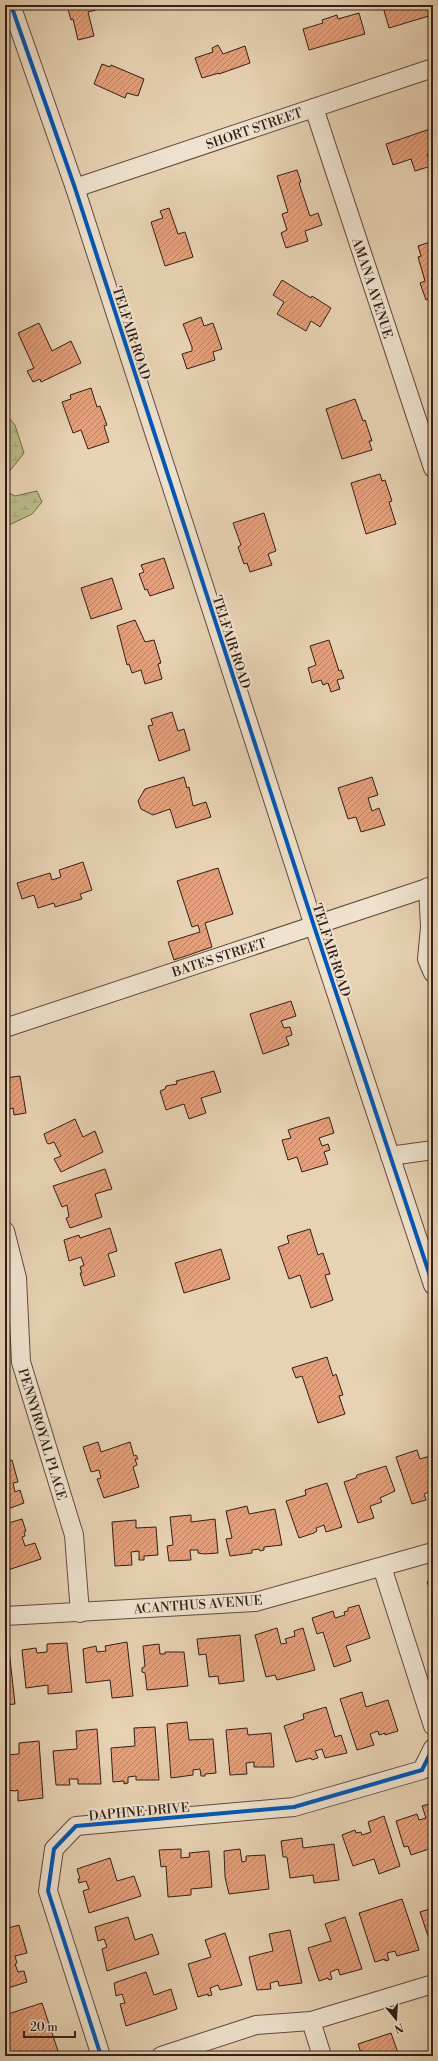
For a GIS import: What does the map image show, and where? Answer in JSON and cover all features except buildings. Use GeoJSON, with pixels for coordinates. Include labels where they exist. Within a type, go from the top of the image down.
{"type":"FeatureCollection","features":[{"type":"Feature","properties":{"kind":"street","name":"TELFAIR ROAD"},"geometry":{"type":"LineString","coordinates":[[11,5],[75,188],[314,926],[433,1285]]}},
{"type":"Feature","properties":{"kind":"street","name":"SHORT STREET"},"geometry":{"type":"LineString","coordinates":[[75,188],[433,68]]}},
{"type":"Feature","properties":{"kind":"street","name":"AMANA AVENUE"},"geometry":{"type":"LineString","coordinates":[[314,108],[433,468]]}},
{"type":"Feature","properties":{"kind":"street","name":"BATES STREET"},"geometry":{"type":"LineString","coordinates":[[5,1028],[430,886]]}},
{"type":"Feature","properties":{"kind":"street"},"geometry":{"type":"LineString","coordinates":[[430,886],[430,926],[427,959],[433,973]]}},
{"type":"Feature","properties":{"kind":"street"},"geometry":{"type":"LineString","coordinates":[[390,1156],[433,1150]]}},
{"type":"Feature","properties":{"kind":"street","name":"PENNYROYAL PLACE"},"geometry":{"type":"LineString","coordinates":[[5,1232],[17,1278],[21,1362],[74,1535],[80,1612]]}},
{"type":"Feature","properties":{"kind":"street","name":"ACANTHUS AVENUE"},"geometry":{"type":"LineString","coordinates":[[5,1616],[255,1602],[433,1552]]}},
{"type":"Feature","properties":{"kind":"street"},"geometry":{"type":"LineString","coordinates":[[382,1567],[433,1726]]}},
{"type":"Feature","properties":{"kind":"street","name":"DAPHNE DRIVE"},"geometry":{"type":"LineString","coordinates":[[101,2056],[48,1891],[54,1849],[76,1826],[294,1807],[422,1770],[433,1748]]}},
{"type":"Feature","properties":{"kind":"street"},"geometry":{"type":"LineString","coordinates":[[161,2056],[256,2025],[311,2021],[433,1984]]}},
{"type":"Feature","properties":{"kind":"street"},"geometry":{"type":"LineString","coordinates":[[311,2021],[322,2056]]}},
{"type":"Feature","properties":{"kind":"green space"},"geometry":{"type":"Polygon","coordinates":[[[5,413],[15,425],[24,453],[5,477],[5,413]]]}},
{"type":"Feature","properties":{"kind":"green space"},"geometry":{"type":"Polygon","coordinates":[[[5,491],[15,496],[37,491],[42,502],[32,514],[5,527],[5,491]]]}},
{"type":"Feature","properties":{"kind":"cycle path"},"geometry":{"type":"LineString","coordinates":[[11,5],[75,188],[314,926],[433,1285]]}},
{"type":"Feature","properties":{"kind":"cycle path"},"geometry":{"type":"LineString","coordinates":[[101,2056],[48,1891],[54,1849],[76,1826],[294,1807],[422,1770],[433,1748]]}}]}
